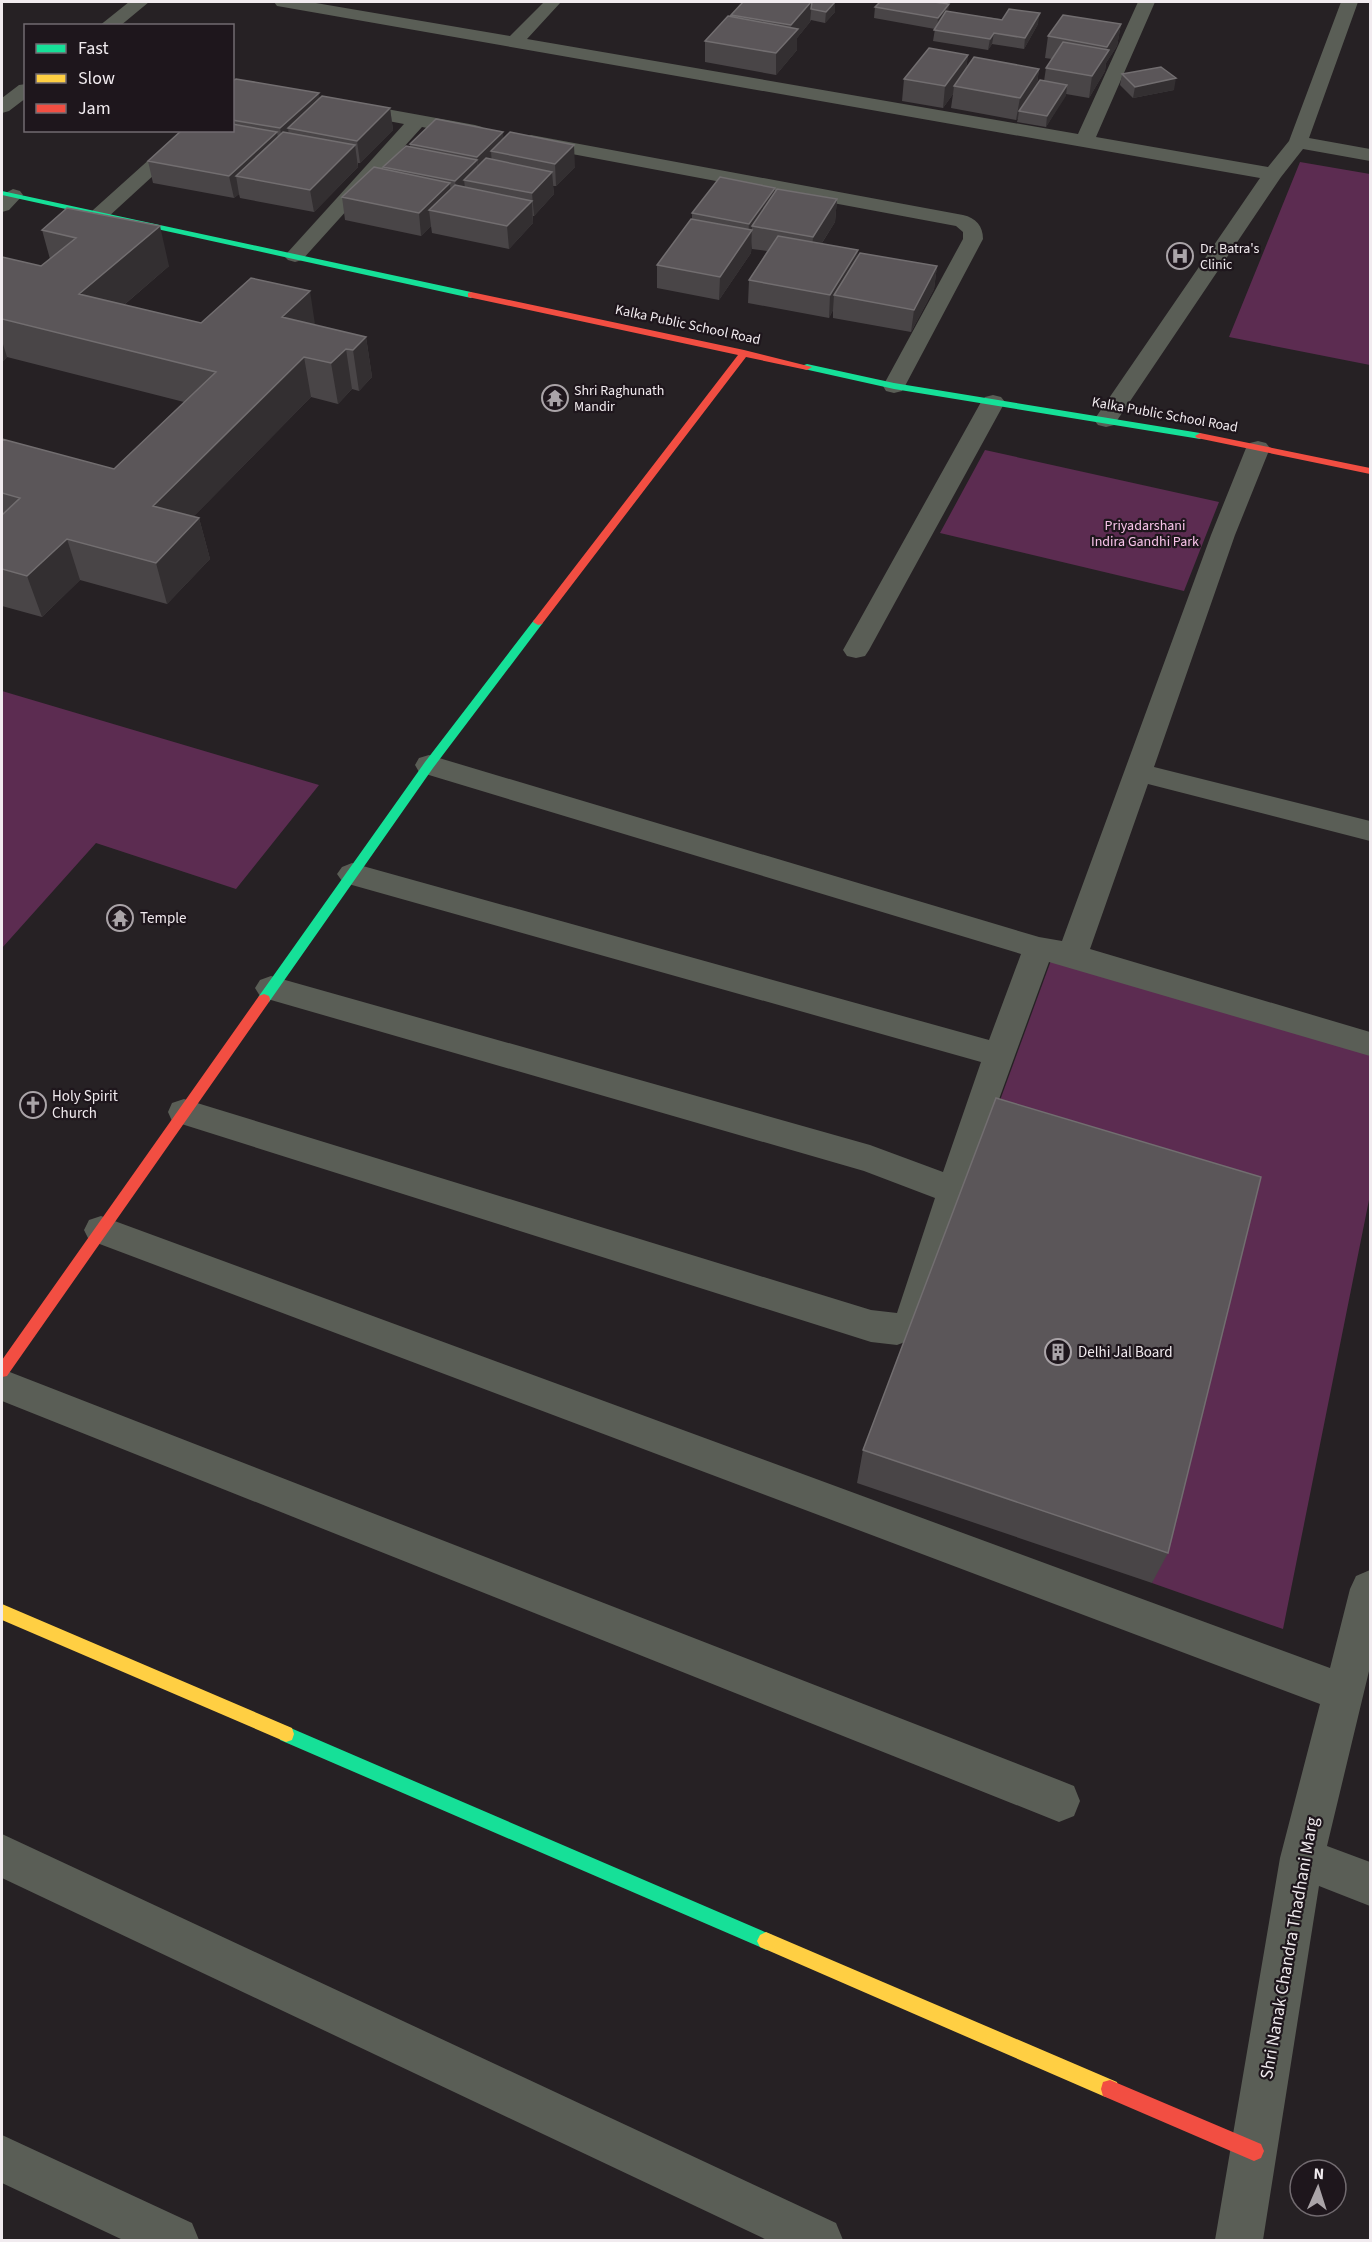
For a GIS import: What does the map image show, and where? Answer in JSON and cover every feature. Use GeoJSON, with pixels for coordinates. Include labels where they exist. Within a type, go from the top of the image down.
{"type":"FeatureCollection","features":[{"type":"Feature","properties":{"kind":"street"},"geometry":{"type":"LineString","coordinates":[[111,24],[140,2]]}},
{"type":"Feature","properties":{"kind":"street"},"geometry":{"type":"LineString","coordinates":[[283,2],[1273,174]]}},
{"type":"Feature","properties":{"kind":"street"},"geometry":{"type":"LineString","coordinates":[[514,42],[553,2]]}},
{"type":"Feature","properties":{"kind":"street"},"geometry":{"type":"LineString","coordinates":[[1084,142],[1147,2]]}},
{"type":"Feature","properties":{"kind":"street"},"geometry":{"type":"LineString","coordinates":[[1106,420],[1273,174],[1298,142],[1350,2]]}},
{"type":"Feature","properties":{"kind":"street"},"geometry":{"type":"LineString","coordinates":[[2,107],[24,90]]}},
{"type":"Feature","properties":{"kind":"street"},"geometry":{"type":"LineString","coordinates":[[323,103],[963,221],[973,230],[973,239],[894,386]]}},
{"type":"Feature","properties":{"kind":"street"},"geometry":{"type":"LineString","coordinates":[[295,256],[417,121]]}},
{"type":"Feature","properties":{"kind":"street"},"geometry":{"type":"LineString","coordinates":[[100,214],[192,132]]}},
{"type":"Feature","properties":{"kind":"street"},"geometry":{"type":"LineString","coordinates":[[1298,142],[1371,155]]}},
{"type":"Feature","properties":{"kind":"street","name":"Kalka Public School Road"},"geometry":{"type":"LineString","coordinates":[[5,198],[100,214],[894,386],[1106,420],[1371,471]]}},
{"type":"Feature","properties":{"kind":"street"},"geometry":{"type":"LineString","coordinates":[[2,1371],[429,765],[744,353]]}},
{"type":"Feature","properties":{"kind":"street"},"geometry":{"type":"LineString","coordinates":[[856,650],[993,402]]}},
{"type":"Feature","properties":{"kind":"street"},"geometry":{"type":"LineString","coordinates":[[1072,955],[1223,535],[1258,448]]}},
{"type":"Feature","properties":{"kind":"street"},"geometry":{"type":"LineString","coordinates":[[429,765],[1039,948],[1072,955],[1371,1044]]}},
{"type":"Feature","properties":{"kind":"street"},"geometry":{"type":"LineString","coordinates":[[1137,772],[1371,831]]}},
{"type":"Feature","properties":{"kind":"street"},"geometry":{"type":"LineString","coordinates":[[352,874],[1000,1055]]}},
{"type":"Feature","properties":{"kind":"street"},"geometry":{"type":"LineString","coordinates":[[184,1112],[871,1326],[897,1329],[910,1324],[917,1311],[982,1102],[1039,948]]}},
{"type":"Feature","properties":{"kind":"street"},"geometry":{"type":"LineString","coordinates":[[271,988],[870,1159],[955,1191]]}},
{"type":"Feature","properties":{"kind":"street"},"geometry":{"type":"LineString","coordinates":[[101,1230],[1344,1693]]}},
{"type":"Feature","properties":{"kind":"street"},"geometry":{"type":"LineString","coordinates":[[2,1385],[1059,1801]]}},
{"type":"Feature","properties":{"kind":"street","name":"Shri Nanak Chandra Thadhani Marg"},"geometry":{"type":"LineString","coordinates":[[1239,2241],[1302,1858],[1371,1589]]}},
{"type":"Feature","properties":{"kind":"street"},"geometry":{"type":"LineString","coordinates":[[2,1612],[1254,2151]]}},
{"type":"Feature","properties":{"kind":"street"},"geometry":{"type":"LineString","coordinates":[[2,1856],[819,2241]]}},
{"type":"Feature","properties":{"kind":"street"},"geometry":{"type":"LineString","coordinates":[[1302,1858],[1371,1884]]}},
{"type":"Feature","properties":{"kind":"street"},"geometry":{"type":"LineString","coordinates":[[2,2159],[175,2241]]}},
{"type":"Feature","properties":{"kind":"green space"},"geometry":{"type":"Polygon","coordinates":[[[1300,162],[1370,174],[1370,365],[1229,337],[1300,162]]]}},
{"type":"Feature","properties":{"kind":"green space","name":"Priyadarshani Indira Gandhi Park"},"geometry":{"type":"Polygon","coordinates":[[[985,450],[1219,502],[1184,591],[940,533],[985,450]]]}},
{"type":"Feature","properties":{"kind":"green space"},"geometry":{"type":"Polygon","coordinates":[[[2,691],[319,785],[236,889],[96,843],[2,948],[2,691]]]}},
{"type":"Feature","properties":{"kind":"green space"},"geometry":{"type":"Polygon","coordinates":[[[1053,955],[1370,1044],[1370,1195],[1283,1629],[1152,1583],[1244,1214],[987,1136],[1053,955]]]}},
{"type":"Feature","properties":{"kind":"building"},"geometry":{"type":"Polygon","coordinates":[[[743,2],[811,2],[791,25],[731,15],[743,2]]]}},
{"type":"Feature","properties":{"kind":"building"},"geometry":{"type":"Polygon","coordinates":[[[812,2],[835,2],[826,12],[811,9],[812,2]]]}},
{"type":"Feature","properties":{"kind":"building"},"geometry":{"type":"Polygon","coordinates":[[[880,2],[949,4],[938,18],[875,7],[880,2]]]}},
{"type":"Feature","properties":{"kind":"building"},"geometry":{"type":"Polygon","coordinates":[[[1009,9],[1040,13],[1025,38],[994,33],[990,39],[934,30],[946,11],[1002,20],[1009,9]]]}},
{"type":"Feature","properties":{"kind":"building"},"geometry":{"type":"Polygon","coordinates":[[[1063,15],[1121,24],[1107,47],[1048,36],[1063,15]]]}},
{"type":"Feature","properties":{"kind":"building"},"geometry":{"type":"Polygon","coordinates":[[[728,16],[798,29],[776,53],[705,41],[728,16]]]}},
{"type":"Feature","properties":{"kind":"building"},"geometry":{"type":"Polygon","coordinates":[[[1063,42],[1109,50],[1092,76],[1046,68],[1063,42]]]}},
{"type":"Feature","properties":{"kind":"building"},"geometry":{"type":"Polygon","coordinates":[[[929,48],[968,55],[945,86],[904,79],[929,48]]]}},
{"type":"Feature","properties":{"kind":"building"},"geometry":{"type":"Polygon","coordinates":[[[974,57],[1039,69],[1020,98],[954,86],[974,57]]]}},
{"type":"Feature","properties":{"kind":"building"},"geometry":{"type":"Polygon","coordinates":[[[1161,67],[1176,78],[1135,87],[1122,74],[1161,67]]]}},
{"type":"Feature","properties":{"kind":"building"},"geometry":{"type":"Polygon","coordinates":[[[234,80],[319,93],[280,128],[234,120],[234,80]]]}},
{"type":"Feature","properties":{"kind":"building"},"geometry":{"type":"Polygon","coordinates":[[[1040,80],[1067,85],[1047,116],[1019,111],[1040,80]]]}},
{"type":"Feature","properties":{"kind":"building"},"geometry":{"type":"Polygon","coordinates":[[[322,96],[390,108],[357,141],[288,128],[322,96]]]}},
{"type":"Feature","properties":{"kind":"building"},"geometry":{"type":"Polygon","coordinates":[[[436,119],[503,132],[477,157],[410,144],[436,119]]]}},
{"type":"Feature","properties":{"kind":"building"},"geometry":{"type":"Polygon","coordinates":[[[234,124],[277,132],[229,176],[148,161],[180,132],[234,132],[234,124]]]}},
{"type":"Feature","properties":{"kind":"building"},"geometry":{"type":"Polygon","coordinates":[[[283,132],[355,145],[310,190],[236,176],[283,132]]]}},
{"type":"Feature","properties":{"kind":"building"},"geometry":{"type":"Polygon","coordinates":[[[510,132],[574,145],[555,164],[491,151],[510,132]]]}},
{"type":"Feature","properties":{"kind":"building"},"geometry":{"type":"Polygon","coordinates":[[[406,146],[477,160],[455,181],[383,167],[406,146]]]}},
{"type":"Feature","properties":{"kind":"building"},"geometry":{"type":"Polygon","coordinates":[[[486,158],[552,172],[532,193],[464,180],[486,158]]]}},
{"type":"Feature","properties":{"kind":"building"},"geometry":{"type":"Polygon","coordinates":[[[374,167],[450,183],[419,213],[342,197],[374,167]]]}},
{"type":"Feature","properties":{"kind":"building"},"geometry":{"type":"Polygon","coordinates":[[[720,177],[775,188],[749,224],[692,213],[720,177]]]}},
{"type":"Feature","properties":{"kind":"building"},"geometry":{"type":"Polygon","coordinates":[[[455,185],[532,201],[507,226],[429,210],[455,185]]]}},
{"type":"Feature","properties":{"kind":"building"},"geometry":{"type":"Polygon","coordinates":[[[777,189],[837,199],[813,237],[752,226],[777,189]]]}},
{"type":"Feature","properties":{"kind":"building"},"geometry":{"type":"Polygon","coordinates":[[[67,208],[160,226],[79,294],[201,323],[251,278],[310,291],[282,317],[366,337],[353,350],[346,349],[331,363],[304,357],[153,506],[199,518],[156,563],[67,539],[27,576],[2,569],[2,515],[20,498],[2,493],[2,439],[114,469],[216,372],[2,319],[2,257],[41,266],[76,238],[42,230],[67,208]]]}},
{"type":"Feature","properties":{"kind":"building"},"geometry":{"type":"Polygon","coordinates":[[[691,219],[752,230],[720,277],[657,265],[691,219]]]}},
{"type":"Feature","properties":{"kind":"building"},"geometry":{"type":"Polygon","coordinates":[[[778,236],[858,250],[830,295],[749,280],[778,236]]]}},
{"type":"Feature","properties":{"kind":"building"},"geometry":{"type":"Polygon","coordinates":[[[860,253],[937,266],[914,310],[834,295],[860,253]]]}},
{"type":"Feature","properties":{"kind":"building","name":"Delhi Jal Board"},"geometry":{"type":"Polygon","coordinates":[[[996,1098],[1261,1177],[1168,1553],[863,1450],[996,1098]]]}},
{"type":"Feature","properties":{"kind":"traffic: fast"},"geometry":{"type":"LineString","coordinates":[[2,193],[471,295]]}},
{"type":"Feature","properties":{"kind":"traffic: fast"},"geometry":{"type":"LineString","coordinates":[[807,367],[894,386],[1200,436]]}},
{"type":"Feature","properties":{"kind":"traffic: fast"},"geometry":{"type":"LineString","coordinates":[[264,999],[429,765],[538,622]]}},
{"type":"Feature","properties":{"kind":"traffic: fast"},"geometry":{"type":"LineString","coordinates":[[286,1734],[766,1941]]}},
{"type":"Feature","properties":{"kind":"traffic: slow"},"geometry":{"type":"LineString","coordinates":[[2,1612],[286,1734]]}},
{"type":"Feature","properties":{"kind":"traffic: slow"},"geometry":{"type":"LineString","coordinates":[[766,1941],[1110,2089]]}},
{"type":"Feature","properties":{"kind":"traffic: jam"},"geometry":{"type":"LineString","coordinates":[[471,295],[807,367]]}},
{"type":"Feature","properties":{"kind":"traffic: jam"},"geometry":{"type":"LineString","coordinates":[[538,622],[744,353]]}},
{"type":"Feature","properties":{"kind":"traffic: jam"},"geometry":{"type":"LineString","coordinates":[[1200,436],[1370,471]]}},
{"type":"Feature","properties":{"kind":"traffic: jam"},"geometry":{"type":"LineString","coordinates":[[2,1371],[264,999]]}},
{"type":"Feature","properties":{"kind":"traffic: jam"},"geometry":{"type":"LineString","coordinates":[[1110,2089],[1254,2151]]}},
{"type":"Feature","properties":{"kind":"place","name":"Dr. Batra's Clinic"},"geometry":{"type":"Point","coordinates":[1180,256]}},
{"type":"Feature","properties":{"kind":"place","name":"Shri Raghunath Mandir"},"geometry":{"type":"Point","coordinates":[555,398]}},
{"type":"Feature","properties":{"kind":"place","name":"Temple"},"geometry":{"type":"Point","coordinates":[120,918]}},
{"type":"Feature","properties":{"kind":"place","name":"Holy Spirit Church"},"geometry":{"type":"Point","coordinates":[33,1105]}},
{"type":"Feature","properties":{"kind":"place","name":"Delhi Jal Board"},"geometry":{"type":"Point","coordinates":[1058,1352]}}]}
